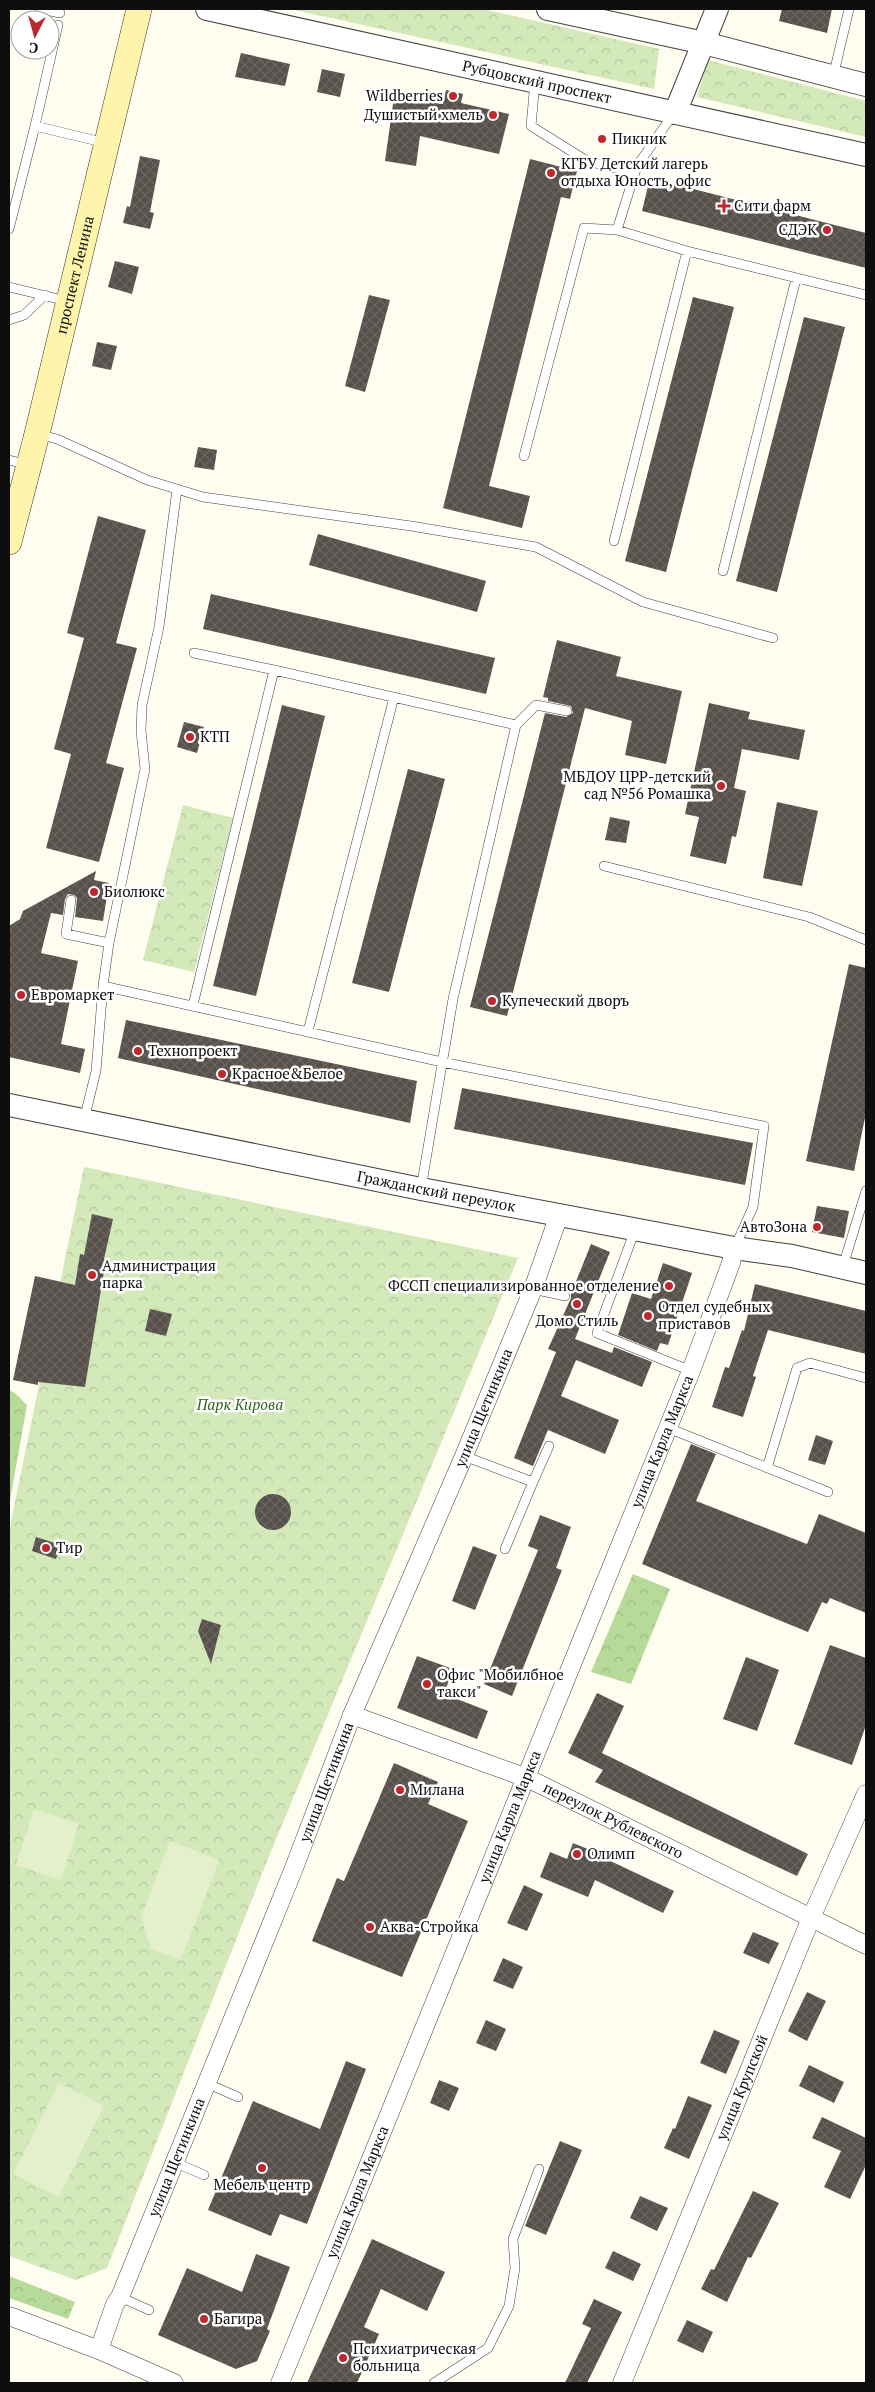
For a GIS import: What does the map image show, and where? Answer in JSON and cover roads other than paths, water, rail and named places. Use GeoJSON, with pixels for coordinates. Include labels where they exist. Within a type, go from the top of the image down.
{"type":"FeatureCollection","features":[{"type":"Feature","properties":{"kind":"main road","name":"проспект Ленина"},"geometry":{"type":"LineString","coordinates":[[9,542],[18,463],[37,434],[57,298],[107,143],[139,9]]}},
{"type":"Feature","properties":{"kind":"street","name":"Рубцовский проспект"},"geometry":{"type":"LineString","coordinates":[[207,9],[535,80],[866,155]]}},
{"type":"Feature","properties":{"kind":"street"},"geometry":{"type":"LineString","coordinates":[[548,9],[704,43],[866,86]]}},
{"type":"Feature","properties":{"kind":"street"},"geometry":{"type":"LineString","coordinates":[[675,113],[717,9]]}},
{"type":"Feature","properties":{"kind":"street","name":"Гражданский переулок"},"geometry":{"type":"LineString","coordinates":[[9,1105],[420,1189],[734,1248],[792,1256],[866,1273]]}},
{"type":"Feature","properties":{"kind":"street","name":"улица Щетинкина"},"geometry":{"type":"LineString","coordinates":[[99,2350],[115,2304],[120,2297],[294,1868],[352,1715],[534,1288],[559,1215]]}},
{"type":"Feature","properties":{"kind":"street","name":"улица Карла Маркса"},"geometry":{"type":"LineString","coordinates":[[280,2383],[691,1372],[731,1263],[734,1248]]}},
{"type":"Feature","properties":{"kind":"street","name":"переулок Рублевского"},"geometry":{"type":"LineString","coordinates":[[352,1715],[527,1778],[866,1945]]}},
{"type":"Feature","properties":{"kind":"street","name":"улица Крупской"},"geometry":{"type":"LineString","coordinates":[[622,2383],[811,1918],[866,1794]]}},
{"type":"Feature","properties":{"kind":"street"},"geometry":{"type":"LineString","coordinates":[[9,2316],[99,2350],[174,2383]]}},
{"type":"Feature","properties":{"kind":"lane"},"geometry":{"type":"LineString","coordinates":[[833,77],[849,9]]}},
{"type":"Feature","properties":{"kind":"lane"},"geometry":{"type":"LineString","coordinates":[[9,229],[50,60]]}},
{"type":"Feature","properties":{"kind":"lane"},"geometry":{"type":"LineString","coordinates":[[535,80],[531,126],[586,161],[635,173]]}},
{"type":"Feature","properties":{"kind":"lane"},"geometry":{"type":"LineString","coordinates":[[617,230],[637,166],[675,113]]}},
{"type":"Feature","properties":{"kind":"lane"},"geometry":{"type":"LineString","coordinates":[[35,126],[107,143]]}},
{"type":"Feature","properties":{"kind":"lane"},"geometry":{"type":"LineString","coordinates":[[524,456],[584,228],[617,230],[796,279],[866,295]]}},
{"type":"Feature","properties":{"kind":"lane"},"geometry":{"type":"LineString","coordinates":[[614,542],[687,250]]}},
{"type":"Feature","properties":{"kind":"lane"},"geometry":{"type":"LineString","coordinates":[[723,571],[796,279]]}},
{"type":"Feature","properties":{"kind":"lane"},"geometry":{"type":"LineString","coordinates":[[9,286],[57,298]]}},
{"type":"Feature","properties":{"kind":"lane"},"geometry":{"type":"LineString","coordinates":[[9,320],[24,315],[57,298]]}},
{"type":"Feature","properties":{"kind":"lane"},"geometry":{"type":"LineString","coordinates":[[37,434],[57,439],[147,480],[203,497],[402,525],[536,547],[643,602],[774,638]]}},
{"type":"Feature","properties":{"kind":"lane"},"geometry":{"type":"LineString","coordinates":[[84,1120],[96,1071],[103,986],[109,943],[145,768],[141,731],[142,706],[162,611],[177,489]]}},
{"type":"Feature","properties":{"kind":"lane"},"geometry":{"type":"LineString","coordinates":[[194,653],[516,725]]}},
{"type":"Feature","properties":{"kind":"lane"},"geometry":{"type":"LineString","coordinates":[[192,1005],[274,670]]}},
{"type":"Feature","properties":{"kind":"lane"},"geometry":{"type":"LineString","coordinates":[[308,1031],[394,697]]}},
{"type":"Feature","properties":{"kind":"lane"},"geometry":{"type":"LineString","coordinates":[[420,1189],[453,999],[516,725],[536,705],[567,711]]}},
{"type":"Feature","properties":{"kind":"lane"},"geometry":{"type":"LineString","coordinates":[[604,866],[809,917],[866,940]]}},
{"type":"Feature","properties":{"kind":"lane"},"geometry":{"type":"LineString","coordinates":[[72,900],[66,934],[109,943]]}},
{"type":"Feature","properties":{"kind":"lane"},"geometry":{"type":"LineString","coordinates":[[103,986],[442,1062],[764,1126],[753,1207],[734,1248]]}},
{"type":"Feature","properties":{"kind":"lane"},"geometry":{"type":"LineString","coordinates":[[843,1267],[866,1191]]}},
{"type":"Feature","properties":{"kind":"lane"},"geometry":{"type":"LineString","coordinates":[[635,1230],[597,1333],[691,1372]]}},
{"type":"Feature","properties":{"kind":"lane"},"geometry":{"type":"LineString","coordinates":[[534,1288],[564,1296]]}},
{"type":"Feature","properties":{"kind":"lane"},"geometry":{"type":"LineString","coordinates":[[767,1468],[797,1368],[810,1363],[866,1378]]}},
{"type":"Feature","properties":{"kind":"lane"},"geometry":{"type":"LineString","coordinates":[[668,1428],[828,1492]]}},
{"type":"Feature","properties":{"kind":"lane"},"geometry":{"type":"LineString","coordinates":[[505,1549],[549,1446]]}},
{"type":"Feature","properties":{"kind":"lane"},"geometry":{"type":"LineString","coordinates":[[464,1456],[533,1482]]}},
{"type":"Feature","properties":{"kind":"lane"},"geometry":{"type":"LineString","coordinates":[[206,2083],[238,2097]]}},
{"type":"Feature","properties":{"kind":"lane"},"geometry":{"type":"LineString","coordinates":[[174,2162],[204,2175]]}},
{"type":"Feature","properties":{"kind":"lane"},"geometry":{"type":"LineString","coordinates":[[434,2383],[488,2348],[509,2306],[515,2268],[513,2239],[540,2169]]}},
{"type":"Feature","properties":{"kind":"lane"},"geometry":{"type":"LineString","coordinates":[[120,2297],[149,2310]]}},
{"type":"Feature","properties":{"kind":"place","name":"Wildberries"},"geometry":{"type":"Point","coordinates":[453,96]}},
{"type":"Feature","properties":{"kind":"place","name":"Душистый хмель"},"geometry":{"type":"Point","coordinates":[493,115]}},
{"type":"Feature","properties":{"kind":"place","name":"Пикник"},"geometry":{"type":"Point","coordinates":[602,139]}},
{"type":"Feature","properties":{"kind":"place","name":"КГБУ Детский лагерь отдыха Юность, офис"},"geometry":{"type":"Point","coordinates":[551,173]}},
{"type":"Feature","properties":{"kind":"place","name":"Сити фарм"},"geometry":{"type":"Point","coordinates":[724,206]}},
{"type":"Feature","properties":{"kind":"place","name":"СДЭК"},"geometry":{"type":"Point","coordinates":[827,230]}},
{"type":"Feature","properties":{"kind":"place","name":"КТП"},"geometry":{"type":"Point","coordinates":[190,737]}},
{"type":"Feature","properties":{"kind":"place","name":"МБДОУ ЦРР-детский сад №56 Ромашка"},"geometry":{"type":"Point","coordinates":[721,786]}},
{"type":"Feature","properties":{"kind":"place","name":"Биолюкс"},"geometry":{"type":"Point","coordinates":[94,892]}},
{"type":"Feature","properties":{"kind":"place","name":"Евромаркет"},"geometry":{"type":"Point","coordinates":[21,995]}},
{"type":"Feature","properties":{"kind":"place","name":"Купеческий дворъ"},"geometry":{"type":"Point","coordinates":[492,1001]}},
{"type":"Feature","properties":{"kind":"place","name":"Технопроект"},"geometry":{"type":"Point","coordinates":[138,1051]}},
{"type":"Feature","properties":{"kind":"place","name":"Красное&Белое"},"geometry":{"type":"Point","coordinates":[222,1074]}},
{"type":"Feature","properties":{"kind":"place","name":"АвтоЗона"},"geometry":{"type":"Point","coordinates":[817,1227]}},
{"type":"Feature","properties":{"kind":"place","name":"Администрация парка"},"geometry":{"type":"Point","coordinates":[92,1275]}},
{"type":"Feature","properties":{"kind":"place","name":"ФССП специализированное отделение"},"geometry":{"type":"Point","coordinates":[669,1286]}},
{"type":"Feature","properties":{"kind":"place","name":"Домо Стиль"},"geometry":{"type":"Point","coordinates":[577,1304]}},
{"type":"Feature","properties":{"kind":"place","name":"Отдел судебных приставов"},"geometry":{"type":"Point","coordinates":[648,1316]}},
{"type":"Feature","properties":{"kind":"place","name":"Тир"},"geometry":{"type":"Point","coordinates":[46,1548]}},
{"type":"Feature","properties":{"kind":"place","name":"Офис \"Мобилбное такси\""},"geometry":{"type":"Point","coordinates":[427,1684]}},
{"type":"Feature","properties":{"kind":"place","name":"Милана"},"geometry":{"type":"Point","coordinates":[400,1790]}},
{"type":"Feature","properties":{"kind":"place","name":"Олимп"},"geometry":{"type":"Point","coordinates":[577,1854]}},
{"type":"Feature","properties":{"kind":"place","name":"Аква-Стройка"},"geometry":{"type":"Point","coordinates":[370,1927]}},
{"type":"Feature","properties":{"kind":"place","name":"Мебель центр"},"geometry":{"type":"Point","coordinates":[262,2168]}},
{"type":"Feature","properties":{"kind":"place","name":"Багира"},"geometry":{"type":"Point","coordinates":[204,2319]}},
{"type":"Feature","properties":{"kind":"place","name":"Психиатрическая больница"},"geometry":{"type":"Point","coordinates":[343,2358]}},
{"type":"Feature","properties":{"kind":"park label","name":"Парк Кирова"},"geometry":{"type":"Point","coordinates":[240,1405]}}]}
